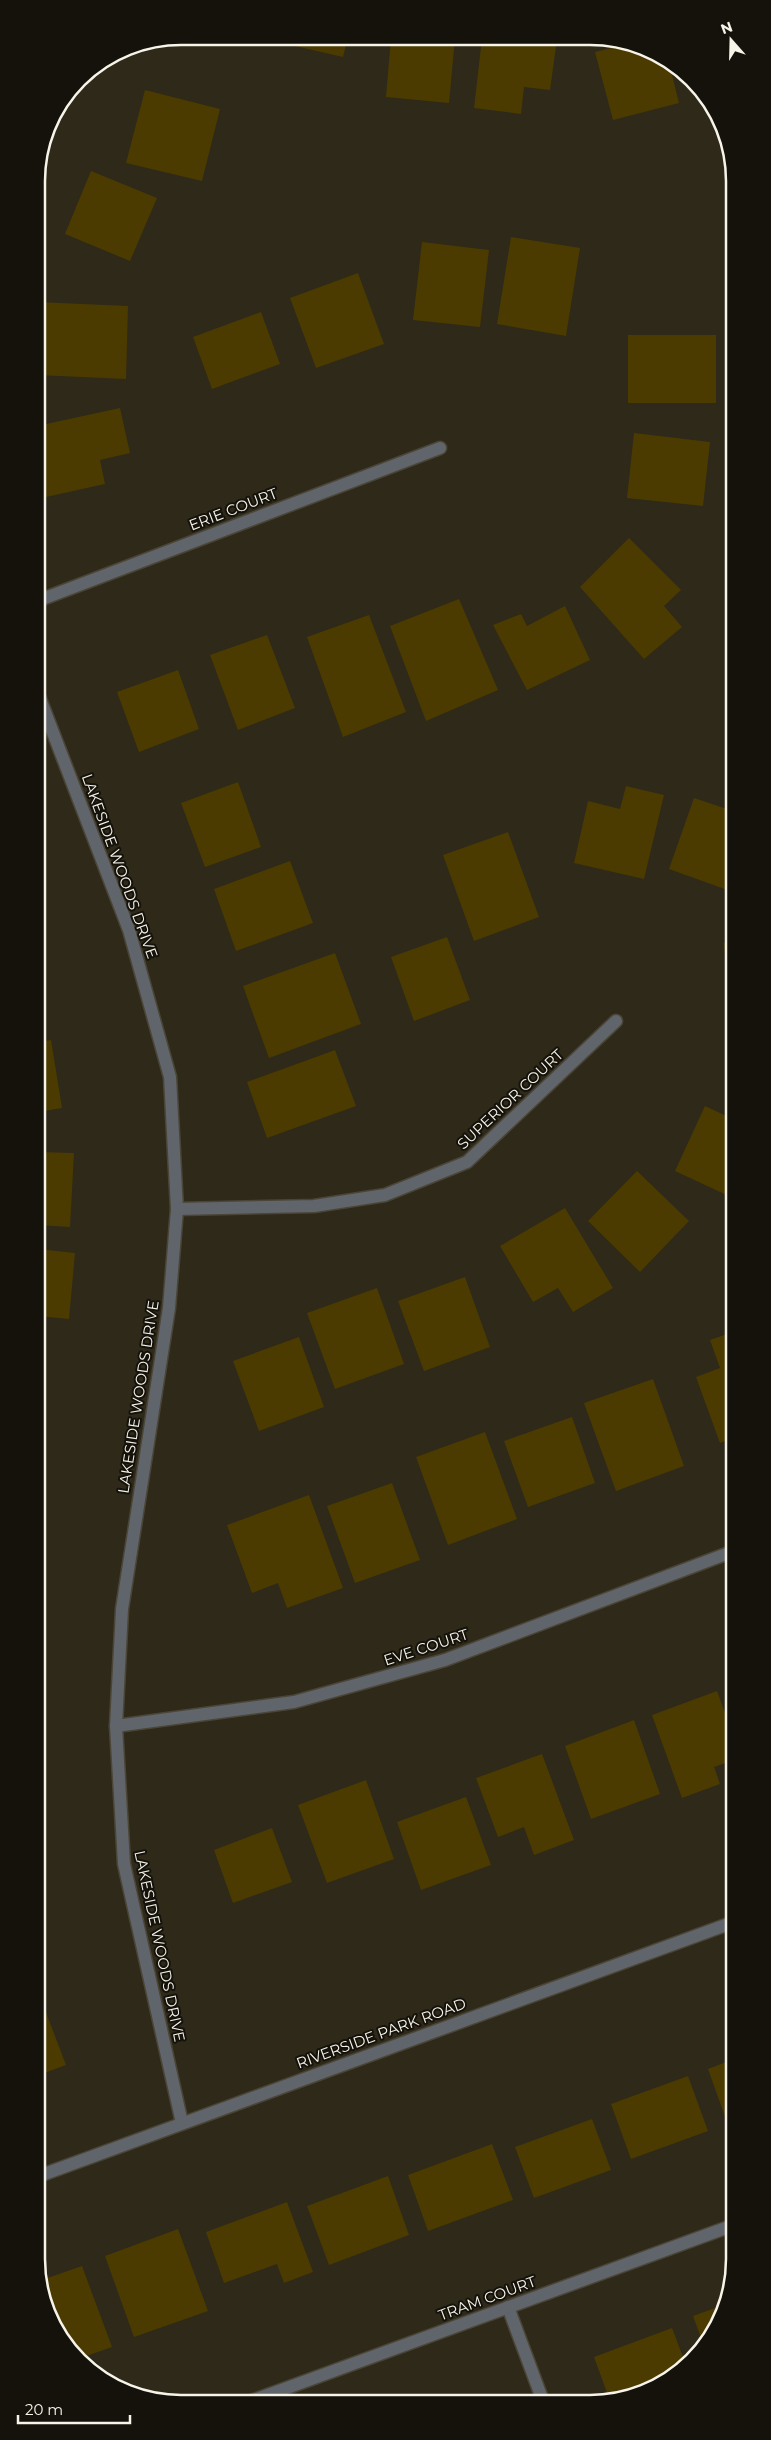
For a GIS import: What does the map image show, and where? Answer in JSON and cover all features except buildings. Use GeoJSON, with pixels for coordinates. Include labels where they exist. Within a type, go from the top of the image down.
{"type":"FeatureCollection","features":[{"type":"Feature","properties":{"kind":"street","name":"ERIE COURT"},"geometry":{"type":"LineString","coordinates":[[45,598],[440,448]]}},
{"type":"Feature","properties":{"kind":"street","name":"LAKESIDE WOODS DRIVE"},"geometry":{"type":"LineString","coordinates":[[45,711],[129,930],[170,1077],[177,1208],[169,1308],[122,1609],[116,1726],[124,1864],[182,2123]]}},
{"type":"Feature","properties":{"kind":"street","name":"SUPERIOR COURT"},"geometry":{"type":"LineString","coordinates":[[177,1208],[314,1206],[385,1195],[467,1162],[616,1021]]}},
{"type":"Feature","properties":{"kind":"street","name":"EVE COURT"},"geometry":{"type":"LineString","coordinates":[[116,1726],[294,1702],[445,1660],[726,1554]]}},
{"type":"Feature","properties":{"kind":"street","name":"RIVERSIDE PARK ROAD"},"geometry":{"type":"LineString","coordinates":[[45,2174],[726,1925]]}},
{"type":"Feature","properties":{"kind":"street","name":"TRAM COURT"},"geometry":{"type":"LineString","coordinates":[[268,2395],[726,2228]]}},
{"type":"Feature","properties":{"kind":"street"},"geometry":{"type":"LineString","coordinates":[[508,2308],[540,2395]]}}]}
